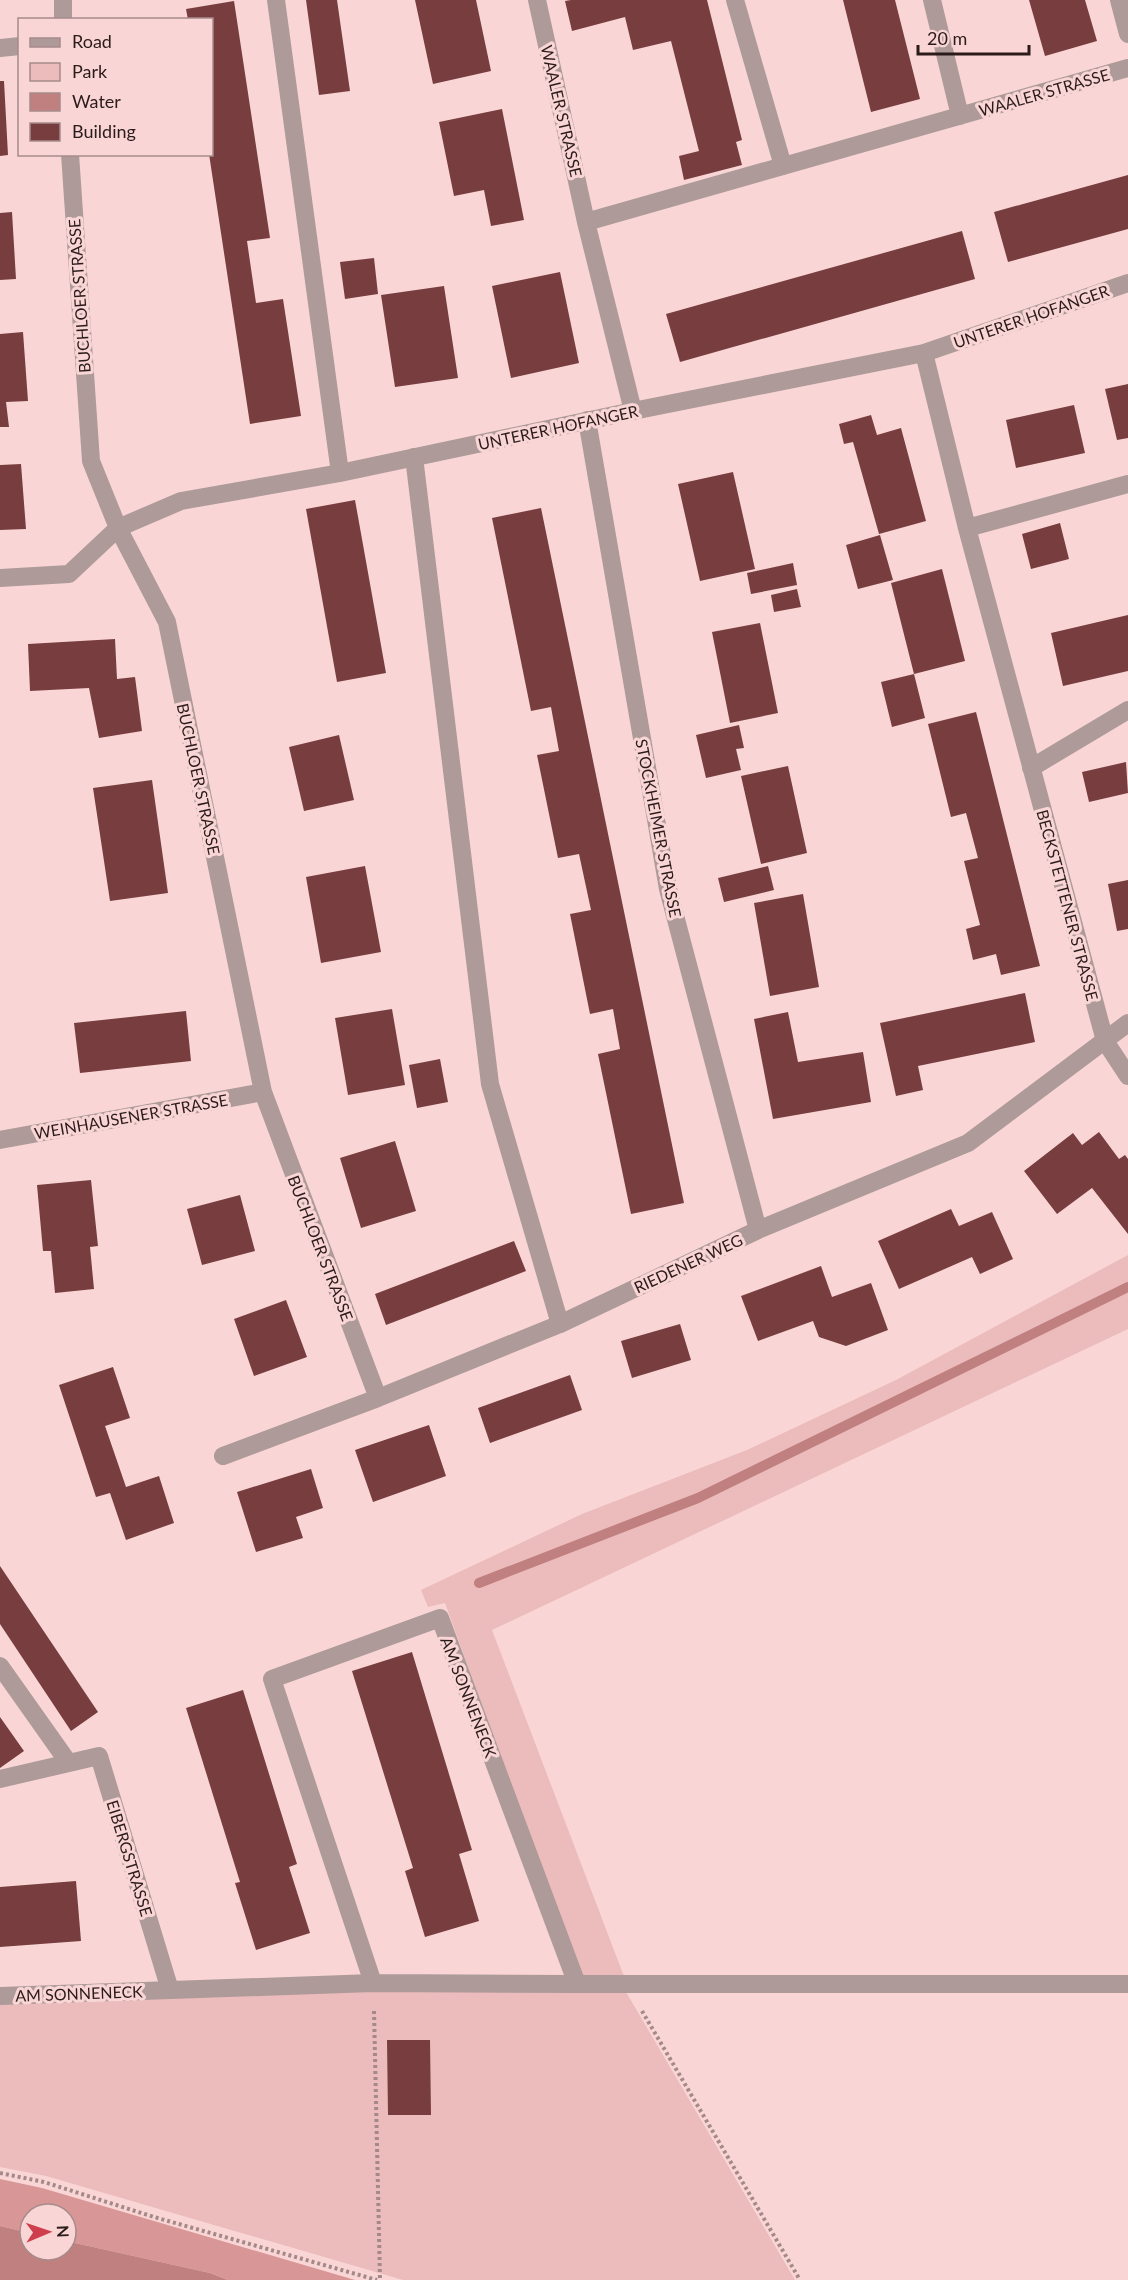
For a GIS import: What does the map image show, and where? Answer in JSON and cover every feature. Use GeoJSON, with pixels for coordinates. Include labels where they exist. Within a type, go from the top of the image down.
{"type":"FeatureCollection","features":[{"type":"Feature","properties":{"kind":"street"},"geometry":{"type":"LineString","coordinates":[[63,0],[63,18]]}},
{"type":"Feature","properties":{"kind":"street"},"geometry":{"type":"LineString","coordinates":[[276,0],[340,473]]}},
{"type":"Feature","properties":{"kind":"street","name":"WAALER STRASSE"},"geometry":{"type":"LineString","coordinates":[[537,0],[586,222],[633,411]]}},
{"type":"Feature","properties":{"kind":"street"},"geometry":{"type":"LineString","coordinates":[[735,0],[783,166]]}},
{"type":"Feature","properties":{"kind":"street","name":"WAALER STRASSE"},"geometry":{"type":"LineString","coordinates":[[932,0],[960,116]]}},
{"type":"Feature","properties":{"kind":"street"},"geometry":{"type":"LineString","coordinates":[[1119,0],[1128,34]]}},
{"type":"Feature","properties":{"kind":"street"},"geometry":{"type":"LineString","coordinates":[[0,48],[18,46]]}},
{"type":"Feature","properties":{"kind":"street","name":"WAALER STRASSE"},"geometry":{"type":"LineString","coordinates":[[586,222],[1128,68]]}},
{"type":"Feature","properties":{"kind":"street","name":"BUCHLOER STRASSE"},"geometry":{"type":"LineString","coordinates":[[70,156],[91,461],[118,528],[167,622],[263,1092],[378,1398]]}},
{"type":"Feature","properties":{"kind":"street","name":"UNTERER HOFANGER"},"geometry":{"type":"LineString","coordinates":[[0,578],[69,574],[118,528],[181,501],[340,473],[587,420],[924,353],[1128,283]]}},
{"type":"Feature","properties":{"kind":"street","name":"BECKSTETTENER STRASSE"},"geometry":{"type":"LineString","coordinates":[[924,353],[967,528],[1105,1041],[1128,1076]]}},
{"type":"Feature","properties":{"kind":"street","name":"STOCKHEIMER STRASSE"},"geometry":{"type":"LineString","coordinates":[[587,420],[668,889],[758,1230]]}},
{"type":"Feature","properties":{"kind":"street"},"geometry":{"type":"LineString","coordinates":[[414,457],[490,1084],[560,1324]]}},
{"type":"Feature","properties":{"kind":"street"},"geometry":{"type":"LineString","coordinates":[[967,528],[1128,484]]}},
{"type":"Feature","properties":{"kind":"street"},"geometry":{"type":"LineString","coordinates":[[1031,768],[1128,710]]}},
{"type":"Feature","properties":{"kind":"street","name":"RIEDENER WEG"},"geometry":{"type":"LineString","coordinates":[[223,1456],[378,1398],[560,1324],[758,1230],[968,1143],[1128,1023]]}},
{"type":"Feature","properties":{"kind":"street","name":"WEINHAUSENER STRASSE"},"geometry":{"type":"LineString","coordinates":[[0,1140],[263,1092]]}},
{"type":"Feature","properties":{"kind":"street","name":"AM SONNENECK"},"geometry":{"type":"LineString","coordinates":[[0,1996],[373,1983],[577,1984],[440,1618],[272,1679],[373,1983]]}},
{"type":"Feature","properties":{"kind":"street"},"geometry":{"type":"LineString","coordinates":[[0,1666],[68,1762]]}},
{"type":"Feature","properties":{"kind":"street","name":"EIBERGSTRASSE"},"geometry":{"type":"LineString","coordinates":[[0,1779],[99,1756],[170,1990]]}},
{"type":"Feature","properties":{"kind":"street"},"geometry":{"type":"LineString","coordinates":[[577,1984],[1128,1984]]}},
{"type":"Feature","properties":{"kind":"path"},"geometry":{"type":"LineString","coordinates":[[0,2173],[44,2182],[154,2217],[379,2280],[373,1983]]}},
{"type":"Feature","properties":{"kind":"path"},"geometry":{"type":"LineString","coordinates":[[627,1984],[800,2280]]}},
{"type":"Feature","properties":{"kind":"green space"},"geometry":{"type":"Polygon","coordinates":[[[1128,1255],[1128,1329],[492,1630],[625,1979],[581,1979],[445,1603],[428,1607],[421,1590],[582,1514],[747,1450],[896,1380],[1128,1255]]]}},
{"type":"Feature","properties":{"kind":"green space"},"geometry":{"type":"Polygon","coordinates":[[[380,1989],[626,1992],[795,2280],[403,2280],[46,2176],[0,2167],[0,2003],[380,1989]]]}},
{"type":"Feature","properties":{"kind":"shaded area"},"geometry":{"type":"Polygon","coordinates":[[[0,2179],[42,2188],[355,2280],[228,2280],[210,2273],[78,2244],[78,2202],[18,2202],[18,2230],[0,2226],[0,2179]]]}},
{"type":"Feature","properties":{"kind":"water"},"geometry":{"type":"Polygon","coordinates":[[[0,2226],[18,2230],[18,2262],[78,2262],[78,2244],[210,2273],[228,2280],[0,2280],[0,2226]]]}},
{"type":"Feature","properties":{"kind":"building"},"geometry":{"type":"Polygon","coordinates":[[[306,0],[337,0],[350,91],[319,95],[306,0]]]}},
{"type":"Feature","properties":{"kind":"building"},"geometry":{"type":"Polygon","coordinates":[[[415,0],[476,0],[491,71],[433,84],[415,0]]]}},
{"type":"Feature","properties":{"kind":"building"},"geometry":{"type":"Polygon","coordinates":[[[707,0],[742,140],[736,142],[742,165],[684,180],[679,156],[699,151],[671,41],[633,50],[625,17],[572,31],[565,1],[707,0]]]}},
{"type":"Feature","properties":{"kind":"building"},"geometry":{"type":"Polygon","coordinates":[[[843,0],[895,0],[920,99],[871,112],[843,0]]]}},
{"type":"Feature","properties":{"kind":"building"},"geometry":{"type":"Polygon","coordinates":[[[1029,0],[1085,0],[1097,41],[1045,56],[1029,0]]]}},
{"type":"Feature","properties":{"kind":"building"},"geometry":{"type":"Polygon","coordinates":[[[234,1],[270,238],[247,241],[256,303],[283,299],[301,416],[250,424],[209,156],[213,156],[213,18],[188,18],[186,9],[234,1]]]}},
{"type":"Feature","properties":{"kind":"building"},"geometry":{"type":"Polygon","coordinates":[[[0,81],[4,81],[8,155],[0,156],[0,81]]]}},
{"type":"Feature","properties":{"kind":"building"},"geometry":{"type":"Polygon","coordinates":[[[502,109],[524,220],[491,226],[484,190],[454,196],[439,122],[502,109]]]}},
{"type":"Feature","properties":{"kind":"building"},"geometry":{"type":"Polygon","coordinates":[[[1128,175],[1128,229],[1008,262],[994,212],[1128,175]]]}},
{"type":"Feature","properties":{"kind":"building"},"geometry":{"type":"Polygon","coordinates":[[[12,212],[16,279],[0,280],[0,213],[12,212]]]}},
{"type":"Feature","properties":{"kind":"building"},"geometry":{"type":"Polygon","coordinates":[[[962,231],[975,279],[680,362],[666,314],[962,231]]]}},
{"type":"Feature","properties":{"kind":"building"},"geometry":{"type":"Polygon","coordinates":[[[374,258],[378,294],[345,299],[340,262],[374,258]]]}},
{"type":"Feature","properties":{"kind":"building"},"geometry":{"type":"Polygon","coordinates":[[[560,272],[579,363],[511,378],[492,286],[560,272]]]}},
{"type":"Feature","properties":{"kind":"building"},"geometry":{"type":"Polygon","coordinates":[[[444,286],[458,378],[395,387],[381,295],[444,286]]]}},
{"type":"Feature","properties":{"kind":"building"},"geometry":{"type":"Polygon","coordinates":[[[23,332],[28,401],[6,402],[9,427],[0,427],[0,334],[23,332]]]}},
{"type":"Feature","properties":{"kind":"building"},"geometry":{"type":"Polygon","coordinates":[[[1128,384],[1128,438],[1117,440],[1105,389],[1128,384]]]}},
{"type":"Feature","properties":{"kind":"building"},"geometry":{"type":"Polygon","coordinates":[[[1074,405],[1085,453],[1016,468],[1006,420],[1074,405]]]}},
{"type":"Feature","properties":{"kind":"building"},"geometry":{"type":"Polygon","coordinates":[[[871,415],[877,435],[901,428],[926,521],[879,534],[853,442],[844,444],[839,424],[871,415]]]}},
{"type":"Feature","properties":{"kind":"building"},"geometry":{"type":"Polygon","coordinates":[[[21,464],[26,529],[0,530],[0,465],[21,464]]]}},
{"type":"Feature","properties":{"kind":"building"},"geometry":{"type":"Polygon","coordinates":[[[733,472],[755,569],[700,581],[678,484],[733,472]]]}},
{"type":"Feature","properties":{"kind":"building"},"geometry":{"type":"Polygon","coordinates":[[[355,500],[386,673],[337,682],[306,509],[355,500]]]}},
{"type":"Feature","properties":{"kind":"building"},"geometry":{"type":"Polygon","coordinates":[[[541,508],[684,1203],[631,1214],[598,1054],[620,1049],[613,1009],[590,1014],[570,914],[591,910],[579,854],[558,858],[537,755],[559,751],[551,707],[531,711],[492,518],[541,508]]]}},
{"type":"Feature","properties":{"kind":"building"},"geometry":{"type":"Polygon","coordinates":[[[1060,523],[1069,559],[1031,569],[1022,534],[1060,523]]]}},
{"type":"Feature","properties":{"kind":"building"},"geometry":{"type":"Polygon","coordinates":[[[880,535],[893,580],[858,589],[846,545],[880,535]]]}},
{"type":"Feature","properties":{"kind":"building"},"geometry":{"type":"Polygon","coordinates":[[[793,563],[797,585],[751,594],[747,573],[793,563]]]}},
{"type":"Feature","properties":{"kind":"building"},"geometry":{"type":"Polygon","coordinates":[[[942,569],[965,661],[914,674],[891,583],[942,569]]]}},
{"type":"Feature","properties":{"kind":"building"},"geometry":{"type":"Polygon","coordinates":[[[797,589],[801,607],[774,612],[771,595],[797,589]]]}},
{"type":"Feature","properties":{"kind":"building"},"geometry":{"type":"Polygon","coordinates":[[[1128,615],[1128,671],[1063,686],[1051,633],[1128,615]]]}},
{"type":"Feature","properties":{"kind":"building"},"geometry":{"type":"Polygon","coordinates":[[[760,623],[778,713],[730,723],[712,632],[760,623]]]}},
{"type":"Feature","properties":{"kind":"building"},"geometry":{"type":"Polygon","coordinates":[[[115,639],[117,679],[135,677],[142,731],[99,738],[89,688],[30,691],[28,644],[115,639]]]}},
{"type":"Feature","properties":{"kind":"building"},"geometry":{"type":"Polygon","coordinates":[[[914,674],[925,718],[892,727],[881,682],[914,674]]]}},
{"type":"Feature","properties":{"kind":"building"},"geometry":{"type":"Polygon","coordinates":[[[976,712],[1040,966],[1001,975],[996,954],[973,960],[966,929],[980,925],[964,861],[978,858],[966,813],[951,817],[928,724],[976,712]]]}},
{"type":"Feature","properties":{"kind":"building"},"geometry":{"type":"Polygon","coordinates":[[[739,725],[744,748],[736,749],[741,770],[706,778],[696,735],[739,725]]]}},
{"type":"Feature","properties":{"kind":"building"},"geometry":{"type":"Polygon","coordinates":[[[339,735],[354,800],[304,811],[289,747],[339,735]]]}},
{"type":"Feature","properties":{"kind":"building"},"geometry":{"type":"Polygon","coordinates":[[[1126,762],[1128,793],[1089,802],[1082,772],[1126,762]]]}},
{"type":"Feature","properties":{"kind":"building"},"geometry":{"type":"Polygon","coordinates":[[[788,766],[807,853],[761,864],[741,776],[788,766]]]}},
{"type":"Feature","properties":{"kind":"building"},"geometry":{"type":"Polygon","coordinates":[[[152,780],[168,893],[110,901],[93,788],[152,780]]]}},
{"type":"Feature","properties":{"kind":"building"},"geometry":{"type":"Polygon","coordinates":[[[365,866],[381,952],[321,963],[306,877],[365,866]]]}},
{"type":"Feature","properties":{"kind":"building"},"geometry":{"type":"Polygon","coordinates":[[[768,866],[774,890],[724,902],[718,878],[768,866]]]}},
{"type":"Feature","properties":{"kind":"building"},"geometry":{"type":"Polygon","coordinates":[[[1128,880],[1128,929],[1117,931],[1108,884],[1128,880]]]}},
{"type":"Feature","properties":{"kind":"building"},"geometry":{"type":"Polygon","coordinates":[[[803,894],[819,987],[770,996],[754,903],[803,894]]]}},
{"type":"Feature","properties":{"kind":"building"},"geometry":{"type":"Polygon","coordinates":[[[1025,993],[1035,1042],[918,1066],[923,1090],[896,1096],[880,1023],[1025,993]]]}},
{"type":"Feature","properties":{"kind":"building"},"geometry":{"type":"Polygon","coordinates":[[[392,1009],[405,1085],[348,1095],[335,1018],[392,1009]]]}},
{"type":"Feature","properties":{"kind":"building"},"geometry":{"type":"Polygon","coordinates":[[[186,1011],[191,1061],[80,1073],[74,1023],[186,1011]]]}},
{"type":"Feature","properties":{"kind":"building"},"geometry":{"type":"Polygon","coordinates":[[[788,1012],[798,1062],[863,1052],[871,1102],[773,1119],[754,1019],[788,1012]]]}},
{"type":"Feature","properties":{"kind":"building"},"geometry":{"type":"Polygon","coordinates":[[[440,1059],[448,1102],[417,1108],[409,1065],[440,1059]]]}},
{"type":"Feature","properties":{"kind":"building"},"geometry":{"type":"Polygon","coordinates":[[[1099,1132],[1119,1159],[1125,1155],[1128,1159],[1128,1234],[1092,1188],[1057,1214],[1024,1171],[1073,1133],[1082,1145],[1099,1132]]]}},
{"type":"Feature","properties":{"kind":"building"},"geometry":{"type":"Polygon","coordinates":[[[395,1141],[416,1211],[361,1228],[340,1158],[395,1141]]]}},
{"type":"Feature","properties":{"kind":"building"},"geometry":{"type":"Polygon","coordinates":[[[91,1180],[98,1246],[90,1247],[94,1289],[55,1293],[51,1251],[43,1251],[37,1185],[91,1180]]]}},
{"type":"Feature","properties":{"kind":"building"},"geometry":{"type":"Polygon","coordinates":[[[240,1195],[255,1251],[202,1265],[187,1209],[240,1195]]]}},
{"type":"Feature","properties":{"kind":"building"},"geometry":{"type":"Polygon","coordinates":[[[951,1209],[959,1226],[992,1212],[1013,1259],[980,1274],[972,1257],[899,1289],[878,1241],[951,1209]]]}},
{"type":"Feature","properties":{"kind":"building"},"geometry":{"type":"Polygon","coordinates":[[[514,1241],[526,1271],[386,1325],[375,1294],[514,1241]]]}},
{"type":"Feature","properties":{"kind":"building"},"geometry":{"type":"Polygon","coordinates":[[[821,1266],[832,1297],[871,1283],[888,1330],[846,1346],[819,1337],[813,1321],[758,1341],[741,1296],[821,1266]]]}},
{"type":"Feature","properties":{"kind":"building"},"geometry":{"type":"Polygon","coordinates":[[[286,1300],[307,1357],[254,1376],[234,1319],[286,1300]]]}},
{"type":"Feature","properties":{"kind":"building"},"geometry":{"type":"Polygon","coordinates":[[[680,1324],[691,1360],[632,1378],[621,1341],[680,1324]]]}},
{"type":"Feature","properties":{"kind":"building"},"geometry":{"type":"Polygon","coordinates":[[[113,1367],[130,1418],[105,1426],[126,1487],[159,1476],[174,1523],[126,1540],[110,1493],[96,1497],[59,1385],[113,1367]]]}},
{"type":"Feature","properties":{"kind":"building"},"geometry":{"type":"Polygon","coordinates":[[[570,1375],[582,1410],[490,1443],[478,1408],[570,1375]]]}},
{"type":"Feature","properties":{"kind":"building"},"geometry":{"type":"Polygon","coordinates":[[[429,1425],[446,1476],[373,1502],[355,1450],[429,1425]]]}},
{"type":"Feature","properties":{"kind":"building"},"geometry":{"type":"Polygon","coordinates":[[[311,1469],[323,1508],[296,1517],[303,1538],[256,1552],[237,1492],[311,1469]]]}},
{"type":"Feature","properties":{"kind":"building"},"geometry":{"type":"Polygon","coordinates":[[[0,1566],[98,1712],[71,1731],[0,1624],[0,1566]]]}},
{"type":"Feature","properties":{"kind":"building"},"geometry":{"type":"Polygon","coordinates":[[[412,1652],[472,1850],[459,1854],[479,1921],[425,1937],[405,1871],[413,1868],[352,1671],[412,1652]]]}},
{"type":"Feature","properties":{"kind":"building"},"geometry":{"type":"Polygon","coordinates":[[[243,1690],[297,1864],[289,1867],[310,1933],[256,1950],[235,1883],[240,1882],[186,1708],[243,1690]]]}},
{"type":"Feature","properties":{"kind":"building"},"geometry":{"type":"Polygon","coordinates":[[[0,1717],[24,1751],[0,1768],[0,1717]]]}},
{"type":"Feature","properties":{"kind":"building"},"geometry":{"type":"Polygon","coordinates":[[[76,1881],[81,1941],[0,1947],[0,1887],[76,1881]]]}},
{"type":"Feature","properties":{"kind":"building"},"geometry":{"type":"Polygon","coordinates":[[[387,2040],[430,2040],[431,2115],[388,2115],[387,2040]]]}},
{"type":"Feature","properties":{"kind":"waterway"},"geometry":{"type":"LineString","coordinates":[[479,1583],[698,1498],[1128,1287]]}}]}
